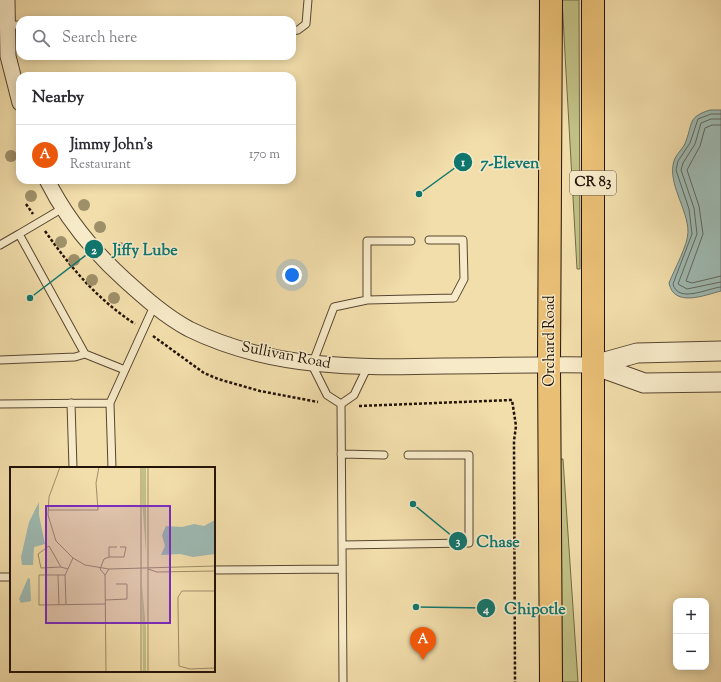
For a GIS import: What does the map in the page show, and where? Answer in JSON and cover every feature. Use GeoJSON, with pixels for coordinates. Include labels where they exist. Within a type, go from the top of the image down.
{"type":"FeatureCollection","features":[{"type":"Feature","properties":{"kind":"main road","name":"Orchard Road"},"geometry":{"type":"LineString","coordinates":[[551,0],[549,364],[551,682]]}},
{"type":"Feature","properties":{"kind":"main road","name":"CR 83"},"geometry":{"type":"LineString","coordinates":[[593,0],[593,682]]}},
{"type":"Feature","properties":{"kind":"street"},"geometry":{"type":"LineString","coordinates":[[7,0],[14,25],[8,56],[16,87]]}},
{"type":"Feature","properties":{"kind":"street","name":"Sullivan Road"},"geometry":{"type":"LineString","coordinates":[[50,184],[63,208],[100,256],[154,306],[189,328],[227,345],[312,364],[367,368],[549,364],[594,365],[637,353],[721,351]]}},
{"type":"Feature","properties":{"kind":"street","name":"Sullivan Road"},"geometry":{"type":"LineString","coordinates":[[594,365],[644,383],[721,382]]}},
{"type":"Feature","properties":{"kind":"lane"},"geometry":{"type":"LineString","coordinates":[[296,30],[306,24],[308,0]]}},
{"type":"Feature","properties":{"kind":"lane"},"geometry":{"type":"LineString","coordinates":[[0,245],[63,208]]}},
{"type":"Feature","properties":{"kind":"lane"},"geometry":{"type":"LineString","coordinates":[[19,234],[86,354]]}},
{"type":"Feature","properties":{"kind":"lane"},"geometry":{"type":"LineString","coordinates":[[341,404],[327,395],[312,364],[334,307],[367,300],[454,298],[464,279],[463,240],[429,240]]}},
{"type":"Feature","properties":{"kind":"lane"},"geometry":{"type":"LineString","coordinates":[[367,300],[367,241],[411,241]]}},
{"type":"Feature","properties":{"kind":"lane"},"geometry":{"type":"LineString","coordinates":[[112,467],[110,403],[154,306]]}},
{"type":"Feature","properties":{"kind":"lane"},"geometry":{"type":"LineString","coordinates":[[0,360],[75,357],[86,354],[125,370]]}},
{"type":"Feature","properties":{"kind":"lane"},"geometry":{"type":"LineString","coordinates":[[341,404],[354,395],[367,368]]}},
{"type":"Feature","properties":{"kind":"lane"},"geometry":{"type":"LineString","coordinates":[[71,403],[73,467]]}},
{"type":"Feature","properties":{"kind":"lane"},"geometry":{"type":"LineString","coordinates":[[0,404],[110,403]]}},
{"type":"Feature","properties":{"kind":"lane"},"geometry":{"type":"LineString","coordinates":[[341,404],[343,682]]}},
{"type":"Feature","properties":{"kind":"lane"},"geometry":{"type":"LineString","coordinates":[[341,454],[384,455]]}},
{"type":"Feature","properties":{"kind":"lane"},"geometry":{"type":"LineString","coordinates":[[342,546],[469,543],[469,455],[408,455]]}},
{"type":"Feature","properties":{"kind":"lane"},"geometry":{"type":"LineString","coordinates":[[215,570],[342,569]]}},
{"type":"Feature","properties":{"kind":"path"},"geometry":{"type":"LineString","coordinates":[[512,400],[516,426],[514,441],[515,682]]}},
{"type":"Feature","properties":{"kind":"shaded area"},"geometry":{"type":"Polygon","coordinates":[[[562,0],[579,0],[580,269],[577,269],[562,0]]]}},
{"type":"Feature","properties":{"kind":"shaded area"},"geometry":{"type":"Polygon","coordinates":[[[560,459],[563,459],[578,682],[561,682],[560,459]]]}},
{"type":"Feature","properties":{"kind":"water"},"geometry":{"type":"Polygon","coordinates":[[[710,110],[721,110],[721,291],[699,297],[683,298],[672,291],[669,283],[683,250],[688,232],[685,214],[673,178],[674,161],[685,144],[692,121],[698,115],[710,110]]]}},
{"type":"Feature","properties":{"kind":"place","name":"7-Eleven"},"geometry":{"type":"Point","coordinates":[419,194]}},
{"type":"Feature","properties":{"kind":"place","name":"Jiffy Lube"},"geometry":{"type":"Point","coordinates":[30,298]}},
{"type":"Feature","properties":{"kind":"place","name":"Chase"},"geometry":{"type":"Point","coordinates":[413,504]}},
{"type":"Feature","properties":{"kind":"place","name":"Chipotle"},"geometry":{"type":"Point","coordinates":[416,607]}},
{"type":"Feature","properties":{"kind":"place","name":"Jimmy John's"},"geometry":{"type":"Point","coordinates":[423,660]}}]}
